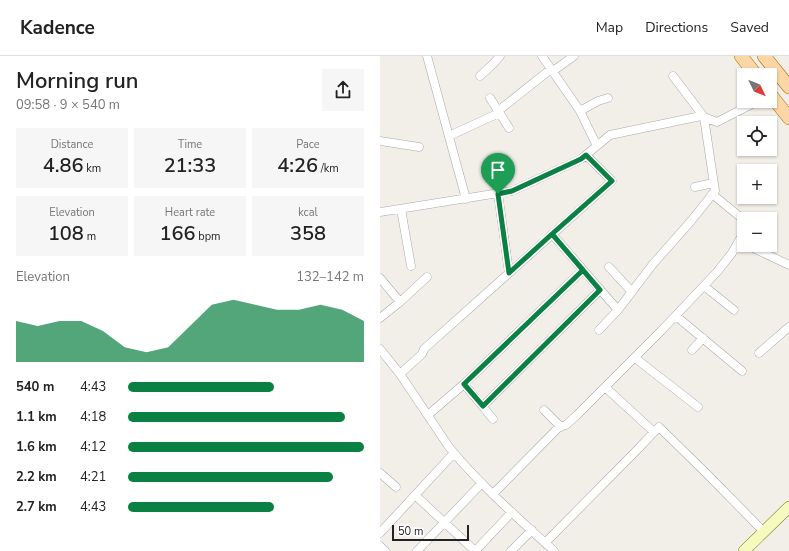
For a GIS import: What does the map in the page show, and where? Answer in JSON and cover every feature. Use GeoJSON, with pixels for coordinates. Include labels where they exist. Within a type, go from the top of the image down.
{"type":"FeatureCollection","features":[{"type":"Feature","properties":{"kind":"main road"},"geometry":{"type":"LineString","coordinates":[[741,56],[750,68]]}},
{"type":"Feature","properties":{"kind":"main road"},"geometry":{"type":"LineString","coordinates":[[764,56],[789,86]]}},
{"type":"Feature","properties":{"kind":"main road"},"geometry":{"type":"LineString","coordinates":[[777,103],[789,118]]}},
{"type":"Feature","properties":{"kind":"main road"},"geometry":{"type":"LineString","coordinates":[[744,551],[789,507]]}},
{"type":"Feature","properties":{"kind":"street"},"geometry":{"type":"LineString","coordinates":[[427,56],[466,199]]}},
{"type":"Feature","properties":{"kind":"street"},"geometry":{"type":"LineString","coordinates":[[480,76],[500,56]]}},
{"type":"Feature","properties":{"kind":"street"},"geometry":{"type":"LineString","coordinates":[[542,56],[580,111],[597,146]]}},
{"type":"Feature","properties":{"kind":"street"},"geometry":{"type":"LineString","coordinates":[[449,136],[498,112],[552,70],[574,56]]}},
{"type":"Feature","properties":{"kind":"street"},"geometry":{"type":"LineString","coordinates":[[599,330],[618,310],[653,264],[715,191],[704,117],[673,76]]}},
{"type":"Feature","properties":{"kind":"street"},"geometry":{"type":"LineString","coordinates":[[490,98],[509,128]]}},
{"type":"Feature","properties":{"kind":"street"},"geometry":{"type":"LineString","coordinates":[[580,111],[598,100],[608,98]]}},
{"type":"Feature","properties":{"kind":"street"},"geometry":{"type":"LineString","coordinates":[[380,212],[512,191],[581,159],[610,135],[701,116],[717,122],[744,108]]}},
{"type":"Feature","properties":{"kind":"street"},"geometry":{"type":"LineString","coordinates":[[380,142],[419,147]]}},
{"type":"Feature","properties":{"kind":"street"},"geometry":{"type":"LineString","coordinates":[[400,374],[422,354],[424,349],[612,181],[586,155]]}},
{"type":"Feature","properties":{"kind":"street"},"geometry":{"type":"LineString","coordinates":[[695,187],[713,183]]}},
{"type":"Feature","properties":{"kind":"street"},"geometry":{"type":"LineString","coordinates":[[498,194],[509,273]]}},
{"type":"Feature","properties":{"kind":"street"},"geometry":{"type":"LineString","coordinates":[[712,194],[737,214]]}},
{"type":"Feature","properties":{"kind":"street"},"geometry":{"type":"LineString","coordinates":[[401,209],[411,266]]}},
{"type":"Feature","properties":{"kind":"street"},"geometry":{"type":"LineString","coordinates":[[552,234],[618,310]]}},
{"type":"Feature","properties":{"kind":"street"},"geometry":{"type":"LineString","coordinates":[[493,494],[559,427],[566,425],[635,358],[704,286],[737,248]]}},
{"type":"Feature","properties":{"kind":"street"},"geometry":{"type":"LineString","coordinates":[[762,252],[789,265]]}},
{"type":"Feature","properties":{"kind":"street"},"geometry":{"type":"LineString","coordinates":[[609,267],[632,292]]}},
{"type":"Feature","properties":{"kind":"street"},"geometry":{"type":"LineString","coordinates":[[428,415],[464,384],[583,270]]}},
{"type":"Feature","properties":{"kind":"street"},"geometry":{"type":"LineString","coordinates":[[380,318],[427,277]]}},
{"type":"Feature","properties":{"kind":"street"},"geometry":{"type":"LineString","coordinates":[[380,278],[400,302]]}},
{"type":"Feature","properties":{"kind":"street"},"geometry":{"type":"LineString","coordinates":[[704,286],[734,310]]}},
{"type":"Feature","properties":{"kind":"street"},"geometry":{"type":"LineString","coordinates":[[483,406],[600,290]]}},
{"type":"Feature","properties":{"kind":"street"},"geometry":{"type":"LineString","coordinates":[[676,316],[742,371]]}},
{"type":"Feature","properties":{"kind":"street"},"geometry":{"type":"LineString","coordinates":[[760,353],[789,327]]}},
{"type":"Feature","properties":{"kind":"street"},"geometry":{"type":"LineString","coordinates":[[692,350],[703,338]]}},
{"type":"Feature","properties":{"kind":"street"},"geometry":{"type":"LineString","coordinates":[[380,349],[400,374],[454,453],[493,494],[554,551]]}},
{"type":"Feature","properties":{"kind":"street"},"geometry":{"type":"LineString","coordinates":[[635,358],[698,407]]}},
{"type":"Feature","properties":{"kind":"street"},"geometry":{"type":"LineString","coordinates":[[464,384],[493,418]]}},
{"type":"Feature","properties":{"kind":"street"},"geometry":{"type":"LineString","coordinates":[[605,387],[654,432]]}},
{"type":"Feature","properties":{"kind":"street"},"geometry":{"type":"LineString","coordinates":[[544,410],[561,427]]}},
{"type":"Feature","properties":{"kind":"street"},"geometry":{"type":"LineString","coordinates":[[545,543],[659,427],[764,532]]}},
{"type":"Feature","properties":{"kind":"street"},"geometry":{"type":"LineString","coordinates":[[380,533],[454,453]]}},
{"type":"Feature","properties":{"kind":"street"},"geometry":{"type":"LineString","coordinates":[[380,473],[396,487]]}},
{"type":"Feature","properties":{"kind":"street"},"geometry":{"type":"LineString","coordinates":[[417,551],[482,482]]}},
{"type":"Feature","properties":{"kind":"street"},"geometry":{"type":"LineString","coordinates":[[415,495],[475,551],[512,512]]}},
{"type":"Feature","properties":{"kind":"street"},"geometry":{"type":"LineString","coordinates":[[511,551],[532,530]]}},
{"type":"Feature","properties":{"kind":"street"},"geometry":{"type":"LineString","coordinates":[[380,546],[386,551]]}},
{"type":"Feature","properties":{"kind":"route"},"geometry":{"type":"LineString","coordinates":[[498,194],[509,273],[552,234],[583,270],[464,384],[483,406],[600,290],[583,270],[552,234],[612,181],[586,155],[581,159],[512,191],[498,194]]}}]}
